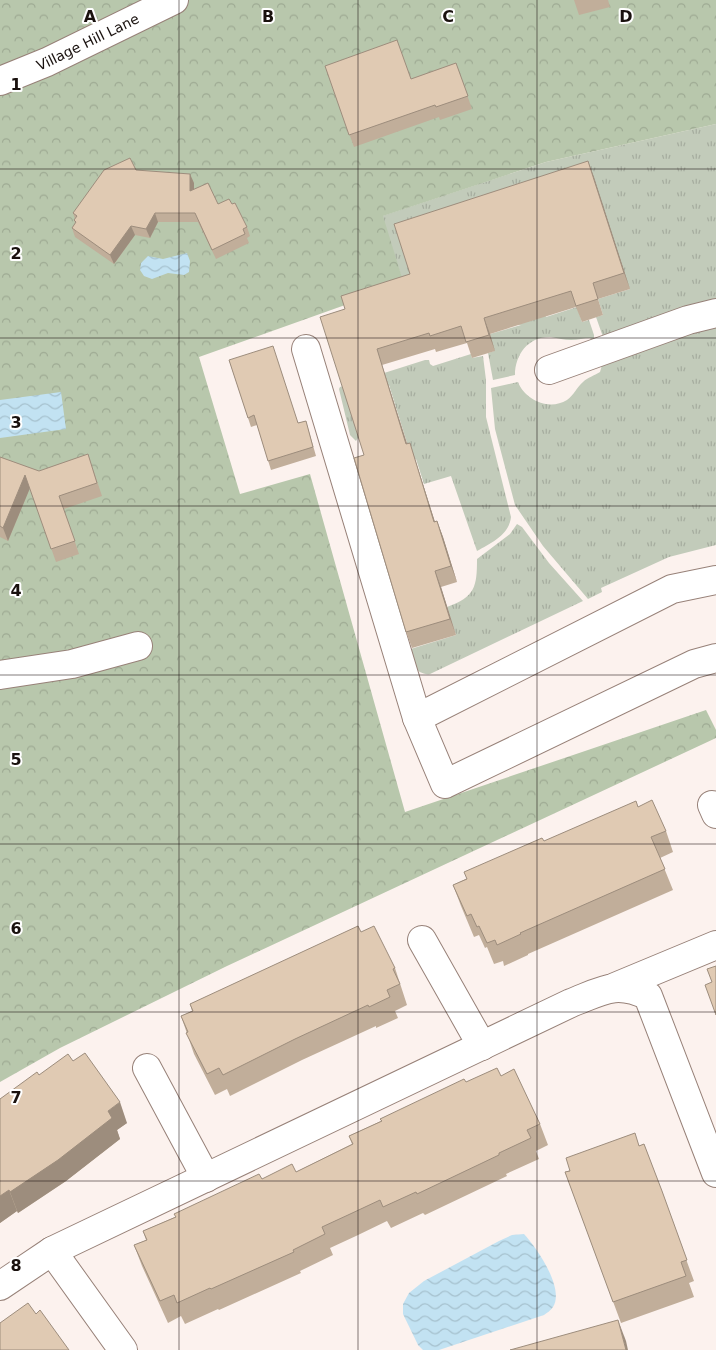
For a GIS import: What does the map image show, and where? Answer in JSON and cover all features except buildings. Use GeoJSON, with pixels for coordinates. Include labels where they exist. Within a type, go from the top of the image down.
{"type":"FeatureCollection","features":[{"type":"Feature","properties":{"kind":"street","name":"Village Hill Lane"},"geometry":{"type":"LineString","coordinates":[[0,82],[47,62],[174,0]]}},
{"type":"Feature","properties":{"kind":"street"},"geometry":{"type":"LineString","coordinates":[[549,370],[688,320],[716,313]]}},
{"type":"Feature","properties":{"kind":"street"},"geometry":{"type":"LineString","coordinates":[[306,349],[417,718],[446,784],[694,664],[716,658]]}},
{"type":"Feature","properties":{"kind":"street"},"geometry":{"type":"LineString","coordinates":[[417,718],[672,589],[716,580]]}},
{"type":"Feature","properties":{"kind":"street"},"geometry":{"type":"LineString","coordinates":[[0,676],[72,664],[138,646]]}},
{"type":"Feature","properties":{"kind":"street"},"geometry":{"type":"LineString","coordinates":[[422,940],[482,1046]]}},
{"type":"Feature","properties":{"kind":"street"},"geometry":{"type":"LineString","coordinates":[[0,1286],[52,1252],[571,1003],[716,945]]}},
{"type":"Feature","properties":{"kind":"street"},"geometry":{"type":"LineString","coordinates":[[615,987],[634,989],[648,996],[716,1173]]}},
{"type":"Feature","properties":{"kind":"street"},"geometry":{"type":"LineString","coordinates":[[148,1068],[206,1178]]}},
{"type":"Feature","properties":{"kind":"street"},"geometry":{"type":"LineString","coordinates":[[52,1252],[123,1350]]}},
{"type":"Feature","properties":{"kind":"green space"},"geometry":{"type":"Polygon","coordinates":[[[0,0],[716,0],[716,124],[546,162],[383,216],[404,284],[199,357],[240,494],[310,474],[405,812],[706,710],[716,730],[716,738],[227,966],[60,1048],[0,1082],[0,0]]]}},
{"type":"Feature","properties":{"kind":"green space"},"geometry":{"type":"Polygon","coordinates":[[[716,124],[716,302],[603,337],[596,317],[603,315],[598,299],[630,289],[509,205],[546,317],[577,307],[582,322],[589,320],[594,335],[594,342],[590,338],[571,340],[543,337],[530,343],[521,353],[515,375],[493,380],[488,353],[494,351],[490,334],[521,325],[425,318],[415,320],[382,216],[546,162],[716,124]]]}},
{"type":"Feature","properties":{"kind":"green space"},"geometry":{"type":"Polygon","coordinates":[[[716,327],[716,545],[669,557],[601,588],[602,592],[588,599],[543,546],[515,505],[495,429],[491,388],[518,382],[526,394],[538,402],[545,404],[560,403],[567,400],[585,380],[600,372],[602,365],[674,339],[716,327]]]}},
{"type":"Feature","properties":{"kind":"green space"},"geometry":{"type":"Polygon","coordinates":[[[471,354],[472,358],[483,356],[486,380],[486,417],[511,517],[510,523],[503,534],[477,551],[451,476],[424,484],[416,459],[412,459],[389,385],[347,398],[359,436],[356,441],[350,435],[339,389],[340,387],[425,360],[429,360],[433,366],[471,354]]]}},
{"type":"Feature","properties":{"kind":"green space"},"geometry":{"type":"Polygon","coordinates":[[[517,524],[522,527],[549,563],[583,601],[430,674],[422,673],[401,652],[456,635],[447,607],[469,595],[475,584],[477,559],[510,534],[517,524]]]}},
{"type":"Feature","properties":{"kind":"water"},"geometry":{"type":"Polygon","coordinates":[[[187,253],[190,261],[189,272],[184,275],[168,273],[152,279],[144,276],[140,270],[141,263],[148,256],[163,259],[187,253]]]}},
{"type":"Feature","properties":{"kind":"water"},"geometry":{"type":"Polygon","coordinates":[[[61,392],[66,429],[0,438],[0,400],[61,392]]]}},
{"type":"Feature","properties":{"kind":"water"},"geometry":{"type":"Polygon","coordinates":[[[524,1234],[548,1268],[555,1289],[556,1299],[553,1307],[544,1315],[439,1350],[423,1350],[418,1345],[403,1314],[403,1304],[409,1293],[424,1281],[499,1241],[512,1235],[524,1234]]]}}]}
